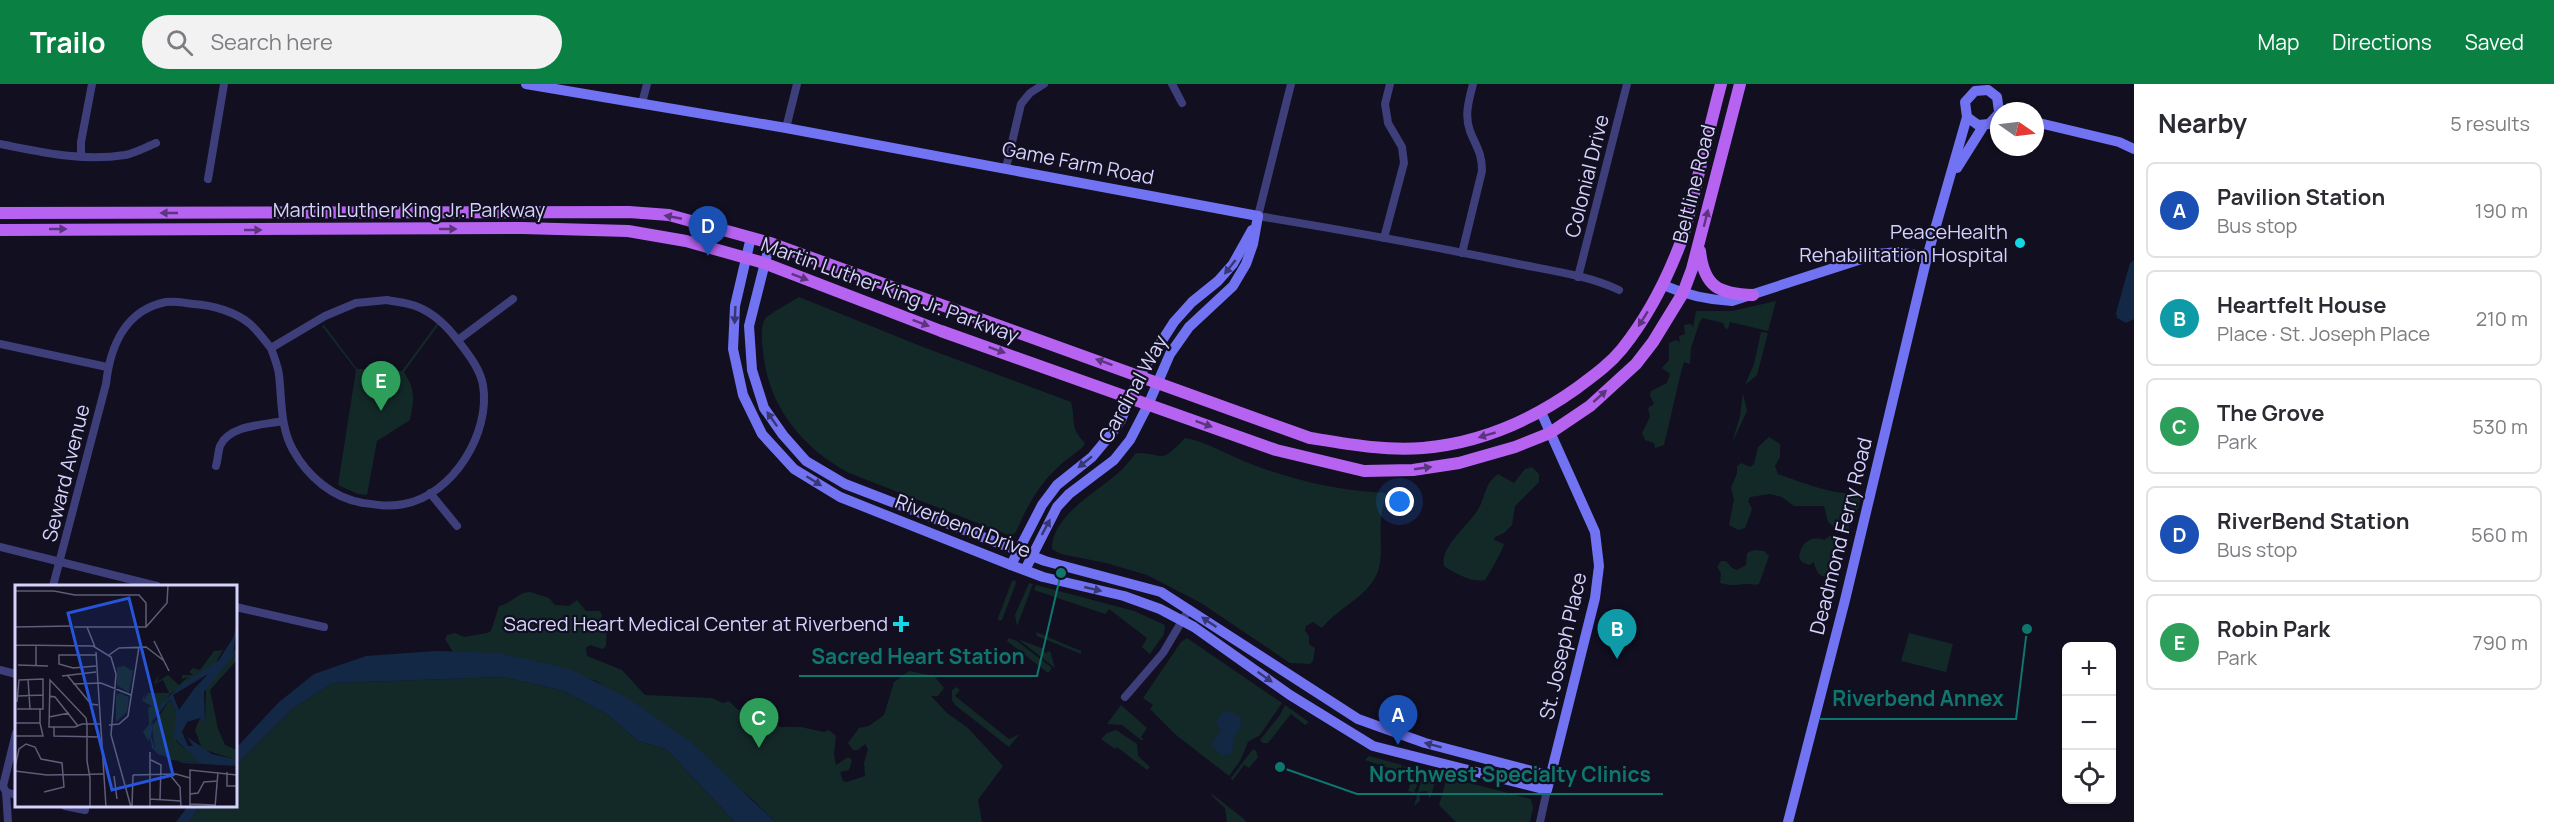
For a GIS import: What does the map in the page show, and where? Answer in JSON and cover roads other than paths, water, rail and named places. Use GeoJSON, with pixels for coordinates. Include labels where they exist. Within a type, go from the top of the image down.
{"type":"FeatureCollection","features":[{"type":"Feature","properties":{"kind":"main road","name":"Beltline Road"},"geometry":{"type":"LineString","coordinates":[[1663,285],[1680,244],[1689,214],[1721,84]]}},
{"type":"Feature","properties":{"kind":"main road","name":"Beltline Road"},"geometry":{"type":"LineString","coordinates":[[1683,293],[1700,245],[1740,84]]}},
{"type":"Feature","properties":{"kind":"main road","name":"Martin Luther King Jr. Parkway"},"geometry":{"type":"LineString","coordinates":[[0,213],[629,212],[669,215],[770,243],[1310,438],[1366,447],[1422,448],[1468,440],[1496,433],[1541,412],[1598,373],[1621,351],[1663,285]]}},
{"type":"Feature","properties":{"kind":"main road","name":"Martin Luther King Jr. Parkway"},"geometry":{"type":"LineString","coordinates":[[0,230],[522,228],[628,231],[686,241],[764,264],[942,331],[1276,450],[1364,471],[1413,470],[1459,463],[1515,447],[1550,433],[1590,406],[1636,364],[1653,342],[1683,293]]}},
{"type":"Feature","properties":{"kind":"main road"},"geometry":{"type":"LineString","coordinates":[[1700,245],[1702,267],[1708,281],[1719,289],[1734,294],[1753,295]]}},
{"type":"Feature","properties":{"kind":"street"},"geometry":{"type":"LineString","coordinates":[[81,156],[81,142],[92,84]]}},
{"type":"Feature","properties":{"kind":"street"},"geometry":{"type":"LineString","coordinates":[[208,179],[224,84]]}},
{"type":"Feature","properties":{"kind":"street","name":"Game Farm Road"},"geometry":{"type":"LineString","coordinates":[[526,84],[786,128],[1462,252],[1605,283],[1619,290]]}},
{"type":"Feature","properties":{"kind":"street"},"geometry":{"type":"LineString","coordinates":[[642,103],[647,84]]}},
{"type":"Feature","properties":{"kind":"street"},"geometry":{"type":"LineString","coordinates":[[786,128],[797,84]]}},
{"type":"Feature","properties":{"kind":"street"},"geometry":{"type":"LineString","coordinates":[[1006,168],[1021,104],[1030,93],[1044,84]]}},
{"type":"Feature","properties":{"kind":"street"},"geometry":{"type":"LineString","coordinates":[[1172,84],[1182,103]]}},
{"type":"Feature","properties":{"kind":"street","name":"Cardinal Way"},"geometry":{"type":"LineString","coordinates":[[1025,570],[1057,507],[1069,494],[1114,460],[1130,440],[1159,382],[1170,354],[1189,327],[1233,286],[1246,264],[1253,244],[1292,84]]}},
{"type":"Feature","properties":{"kind":"street"},"geometry":{"type":"LineString","coordinates":[[1384,238],[1404,163],[1402,147],[1388,123],[1385,104],[1390,84]]}},
{"type":"Feature","properties":{"kind":"street"},"geometry":{"type":"LineString","coordinates":[[1462,252],[1482,171],[1479,147],[1470,131],[1467,118],[1473,84]]}},
{"type":"Feature","properties":{"kind":"street","name":"Colonial Drive"},"geometry":{"type":"LineString","coordinates":[[1578,277],[1627,84]]}},
{"type":"Feature","properties":{"kind":"street"},"geometry":{"type":"LineString","coordinates":[[1984,125],[1972,122],[1967,117],[1965,102],[1976,87],[1989,87],[1998,102]]}},
{"type":"Feature","properties":{"kind":"street","name":"Deadmond Ferry Road"},"geometry":{"type":"LineString","coordinates":[[1788,822],[1848,589],[1927,257],[1967,117]]}},
{"type":"Feature","properties":{"kind":"street"},"geometry":{"type":"LineString","coordinates":[[1948,184],[1984,125],[1990,121]]}},
{"type":"Feature","properties":{"kind":"street"},"geometry":{"type":"LineString","coordinates":[[2044,124],[2119,142],[2134,149]]}},
{"type":"Feature","properties":{"kind":"street"},"geometry":{"type":"LineString","coordinates":[[2119,142],[2134,142]]}},
{"type":"Feature","properties":{"kind":"street"},"geometry":{"type":"LineString","coordinates":[[0,144],[66,156],[81,156],[127,154],[156,143]]}},
{"type":"Feature","properties":{"kind":"street","name":"Cardinal Way"},"geometry":{"type":"LineString","coordinates":[[1011,565],[1041,505],[1057,485],[1099,449],[1121,420],[1140,375],[1174,322],[1233,264],[1246,243],[1258,216]]}},
{"type":"Feature","properties":{"kind":"street","name":"Riverbend Drive"},"geometry":{"type":"LineString","coordinates":[[751,237],[735,306],[733,349],[743,395],[762,434],[794,469],[840,497],[1011,565],[1124,596],[1160,609],[1194,627],[1290,695],[1373,746],[1547,790]]}},
{"type":"Feature","properties":{"kind":"street","name":"Riverbend Drive"},"geometry":{"type":"LineString","coordinates":[[770,243],[749,326],[752,370],[764,408],[783,435],[806,461],[845,484],[1032,556],[1161,592],[1358,719],[1425,743],[1551,776]]}},
{"type":"Feature","properties":{"kind":"street"},"geometry":{"type":"LineString","coordinates":[[1663,285],[1710,300],[1732,301],[1877,254],[1898,252],[1927,257]]}},
{"type":"Feature","properties":{"kind":"street"},"geometry":{"type":"LineString","coordinates":[[458,340],[513,298]]}},
{"type":"Feature","properties":{"kind":"street"},"geometry":{"type":"LineString","coordinates":[[387,300],[419,307],[444,323],[458,340],[474,362],[483,386],[482,420],[472,447],[454,474],[430,493],[405,504],[380,506],[351,501],[329,491],[310,473],[292,450],[283,421],[279,372],[271,348],[325,316],[356,303],[387,300]]}},
{"type":"Feature","properties":{"kind":"street","name":"Seward Avenue"},"geometry":{"type":"LineString","coordinates":[[53,585],[105,384],[107,367],[114,344],[128,322],[146,308],[168,302],[204,304],[230,313],[249,323],[271,348]]}},
{"type":"Feature","properties":{"kind":"street"},"geometry":{"type":"LineString","coordinates":[[0,344],[107,367]]}},
{"type":"Feature","properties":{"kind":"street","name":"St. Joseph Place"},"geometry":{"type":"LineString","coordinates":[[1541,412],[1595,532],[1599,566],[1595,598],[1547,790]]}},
{"type":"Feature","properties":{"kind":"street"},"geometry":{"type":"LineString","coordinates":[[216,465],[220,446],[227,437],[242,429],[283,421]]}},
{"type":"Feature","properties":{"kind":"street"},"geometry":{"type":"LineString","coordinates":[[430,493],[457,526]]}},
{"type":"Feature","properties":{"kind":"street"},"geometry":{"type":"LineString","coordinates":[[0,547],[153,585]]}},
{"type":"Feature","properties":{"kind":"street"},"geometry":{"type":"LineString","coordinates":[[237,607],[324,627]]}},
{"type":"Feature","properties":{"kind":"street"},"geometry":{"type":"LineString","coordinates":[[1125,697],[1163,653],[1189,609]]}},
{"type":"Feature","properties":{"kind":"street"},"geometry":{"type":"LineString","coordinates":[[0,670],[15,674]]}},
{"type":"Feature","properties":{"kind":"street"},"geometry":{"type":"LineString","coordinates":[[8,822],[3,788],[15,736]]}},
{"type":"Feature","properties":{"kind":"street"},"geometry":{"type":"LineString","coordinates":[[1540,822],[1547,790]]}},
{"type":"Feature","properties":{"kind":"street"},"geometry":{"type":"LineString","coordinates":[[70,807],[85,810]]}},
{"type":"Feature","properties":{"kind":"water"},"geometry":{"type":"Polygon","coordinates":[[[2134,260],[2134,319],[2126,323],[2117,318],[2116,313],[2130,263],[2134,260]]]}},
{"type":"Feature","properties":{"kind":"water"},"geometry":{"type":"Polygon","coordinates":[[[436,651],[498,653],[570,669],[626,697],[691,742],[775,822],[735,822],[666,749],[638,741],[608,715],[564,691],[504,677],[333,683],[292,709],[237,764],[237,747],[278,703],[314,674],[366,656],[436,651]]]}},
{"type":"Feature","properties":{"kind":"water"},"geometry":{"type":"Polygon","coordinates":[[[1230,711],[1240,717],[1241,726],[1234,737],[1232,753],[1222,756],[1211,744],[1221,731],[1216,722],[1222,713],[1230,711]]]}},
{"type":"Feature","properties":{"kind":"water"},"geometry":{"type":"Polygon","coordinates":[[[187,807],[199,807],[189,822],[176,822],[187,807]]]}},
{"type":"Feature","properties":{"kind":"place","name":"PeaceHealth Rehabilitation Hospital"},"geometry":{"type":"Point","coordinates":[2020,243]}},
{"type":"Feature","properties":{"kind":"place","name":"RiverBend Station"},"geometry":{"type":"Point","coordinates":[708,256]}},
{"type":"Feature","properties":{"kind":"place","name":"Robin Park"},"geometry":{"type":"Point","coordinates":[381,411]}},
{"type":"Feature","properties":{"kind":"place","name":"Sacred Heart Station"},"geometry":{"type":"Point","coordinates":[1061,573]}},
{"type":"Feature","properties":{"kind":"place","name":"Sacred Heart Medical Center at Riverbend"},"geometry":{"type":"Point","coordinates":[901,624]}},
{"type":"Feature","properties":{"kind":"place","name":"Riverbend Annex"},"geometry":{"type":"Point","coordinates":[2027,629]}},
{"type":"Feature","properties":{"kind":"place","name":"Heartfelt House"},"geometry":{"type":"Point","coordinates":[1617,659]}},
{"type":"Feature","properties":{"kind":"place","name":"Pavilion Station"},"geometry":{"type":"Point","coordinates":[1398,745]}},
{"type":"Feature","properties":{"kind":"place","name":"The Grove"},"geometry":{"type":"Point","coordinates":[759,748]}},
{"type":"Feature","properties":{"kind":"place","name":"Northwest Specialty Clinics"},"geometry":{"type":"Point","coordinates":[1280,767]}}]}
